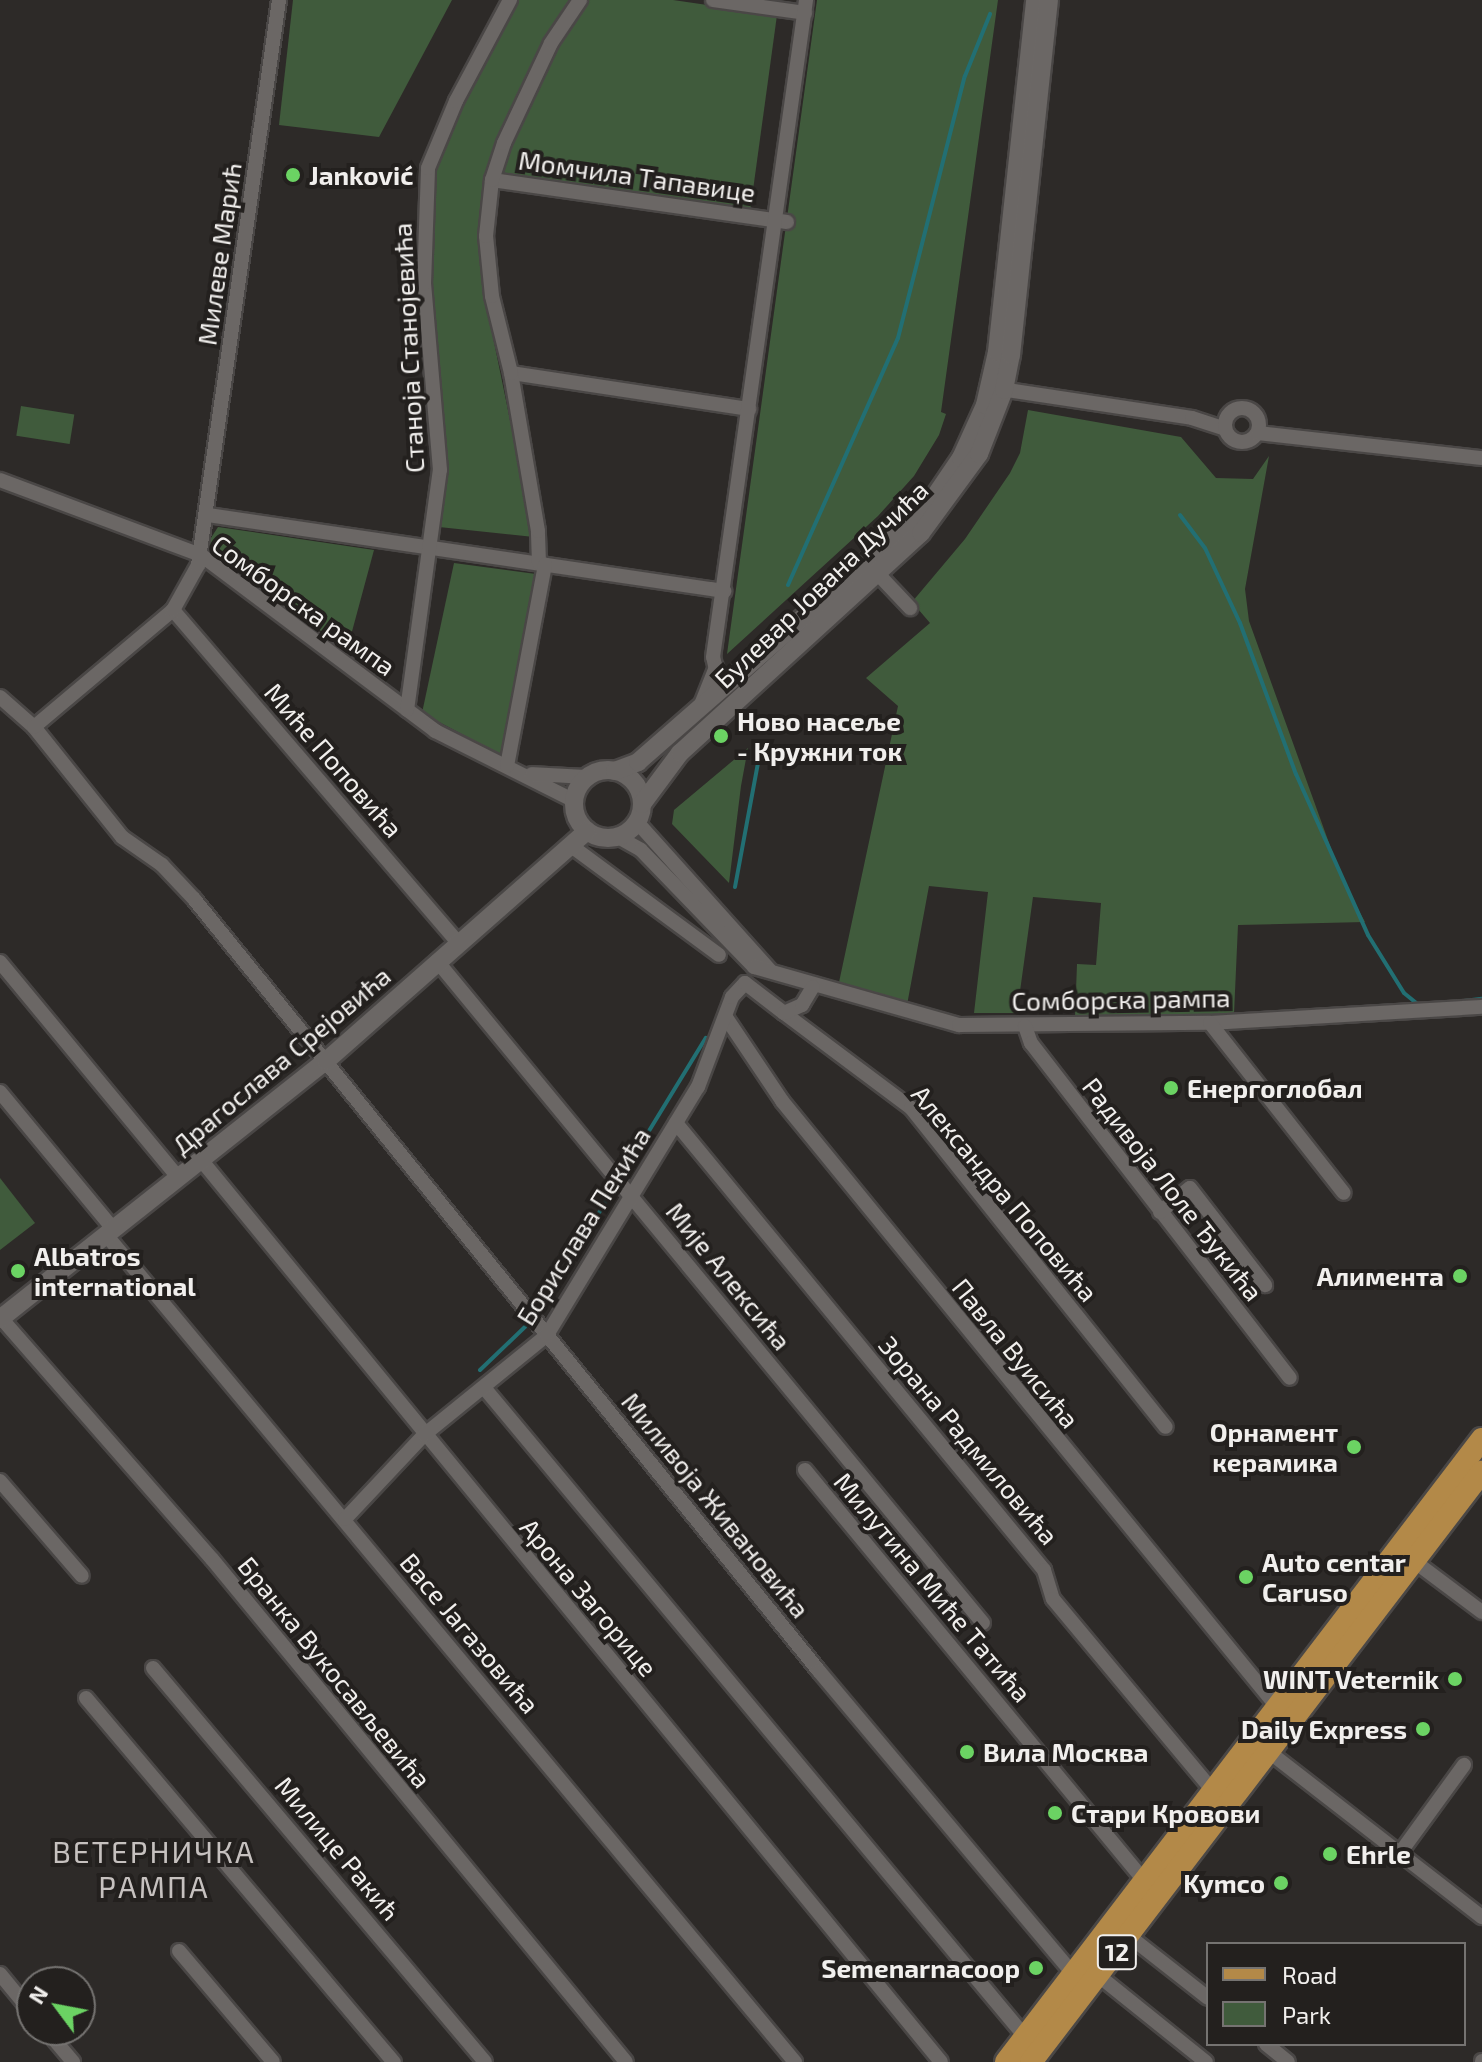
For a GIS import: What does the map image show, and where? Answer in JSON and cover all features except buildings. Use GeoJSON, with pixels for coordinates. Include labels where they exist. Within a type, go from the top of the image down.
{"type":"FeatureCollection","features":[{"type":"Feature","properties":{"kind":"main road","name":"12"},"geometry":{"type":"LineString","coordinates":[[1006,2062],[1214,1792],[1262,1746],[1278,1708],[1482,1439]]}},
{"type":"Feature","properties":{"kind":"main road","name":"12"},"geometry":{"type":"LineString","coordinates":[[1031,2062],[1129,1936],[1262,1746],[1414,1561],[1482,1472]]}},
{"type":"Feature","properties":{"kind":"street","name":"Милеве Марић"},"geometry":{"type":"LineString","coordinates":[[34,727],[173,610],[193,581],[208,515],[279,0]]}},
{"type":"Feature","properties":{"kind":"street","name":"Станоја Станојевића"},"geometry":{"type":"LineString","coordinates":[[407,710],[432,548],[440,432],[424,284],[428,168],[456,101],[510,0]]}},
{"type":"Feature","properties":{"kind":"street"},"geometry":{"type":"LineString","coordinates":[[507,766],[542,564],[511,373],[492,296],[486,236],[492,180],[521,101],[580,0]]}},
{"type":"Feature","properties":{"kind":"street","name":"Момчила Тапавице"},"geometry":{"type":"LineString","coordinates":[[700,708],[716,667],[713,657],[749,409],[782,221],[806,7],[713,0]]}},
{"type":"Feature","properties":{"kind":"street","name":"Булевар Јована Дучића"},"geometry":{"type":"LineString","coordinates":[[615,771],[638,762],[933,499],[961,458],[997,389],[1035,0]]}},
{"type":"Feature","properties":{"kind":"street","name":"Булевар Јована Дучића"},"geometry":{"type":"LineString","coordinates":[[640,813],[680,753],[878,574],[932,521],[966,477],[997,389],[1049,0]]}},
{"type":"Feature","properties":{"kind":"street","name":"Момчила Тапавице"},"geometry":{"type":"LineString","coordinates":[[492,180],[782,221]]}},
{"type":"Feature","properties":{"kind":"street"},"geometry":{"type":"LineString","coordinates":[[511,373],[749,409]]}},
{"type":"Feature","properties":{"kind":"street"},"geometry":{"type":"LineString","coordinates":[[997,389],[1226,424],[1243,442],[1259,427]]}},
{"type":"Feature","properties":{"kind":"street"},"geometry":{"type":"LineString","coordinates":[[1226,424],[1244,407],[1259,427],[1482,458]]}},
{"type":"Feature","properties":{"kind":"street","name":"Сомборска рампа"},"geometry":{"type":"LineString","coordinates":[[0,480],[201,555],[454,743],[575,801]]}},
{"type":"Feature","properties":{"kind":"street"},"geometry":{"type":"LineString","coordinates":[[208,515],[724,591]]}},
{"type":"Feature","properties":{"kind":"street"},"geometry":{"type":"LineString","coordinates":[[878,574],[910,608]]}},
{"type":"Feature","properties":{"kind":"street","name":"Миће Поповића"},"geometry":{"type":"LineString","coordinates":[[173,610],[458,942]]}},
{"type":"Feature","properties":{"kind":"street"},"geometry":{"type":"LineString","coordinates":[[716,667],[717,674],[734,677]]}},
{"type":"Feature","properties":{"kind":"street","name":"Миливоја Живановића"},"geometry":{"type":"LineString","coordinates":[[0,697],[34,727],[122,837],[162,865],[194,899],[531,1318],[1074,1975]]}},
{"type":"Feature","properties":{"kind":"street"},"geometry":{"type":"LineString","coordinates":[[615,771],[631,779],[640,813],[618,837],[587,831],[575,801],[588,777],[615,771]]}},
{"type":"Feature","properties":{"kind":"street","name":"Сомборска рампа"},"geometry":{"type":"LineString","coordinates":[[524,774],[588,777]]}},
{"type":"Feature","properties":{"kind":"street","name":"Сомборска рампа"},"geometry":{"type":"LineString","coordinates":[[640,813],[769,969]]}},
{"type":"Feature","properties":{"kind":"street","name":"Драгослава Срејовића"},"geometry":{"type":"LineString","coordinates":[[2,1315],[111,1233],[326,1061],[587,831]]}},
{"type":"Feature","properties":{"kind":"street","name":"Сомборска рампа"},"geometry":{"type":"LineString","coordinates":[[618,837],[641,850],[754,967],[769,969],[813,987],[959,1025],[1210,1023],[1482,1007]]}},
{"type":"Feature","properties":{"kind":"street"},"geometry":{"type":"LineString","coordinates":[[570,845],[719,955]]}},
{"type":"Feature","properties":{"kind":"street","name":"Мије Алексића"},"geometry":{"type":"LineString","coordinates":[[437,961],[983,1623]]}},
{"type":"Feature","properties":{"kind":"street"},"geometry":{"type":"LineString","coordinates":[[0,962],[179,1178]]}},
{"type":"Feature","properties":{"kind":"street","name":"Борислава Пекића"},"geometry":{"type":"LineString","coordinates":[[345,1519],[424,1435],[486,1390],[547,1335],[623,1184],[676,1123],[727,1019],[732,997],[745,983],[784,1013]]}},
{"type":"Feature","properties":{"kind":"street"},"geometry":{"type":"LineString","coordinates":[[784,1013],[802,1005],[813,987]]}},
{"type":"Feature","properties":{"kind":"street","name":"Александра Поповића"},"geometry":{"type":"LineString","coordinates":[[784,1013],[911,1108],[1166,1427]]}},
{"type":"Feature","properties":{"kind":"street","name":"Павла Вуисића"},"geometry":{"type":"LineString","coordinates":[[727,1019],[782,1101],[1278,1708]]}},
{"type":"Feature","properties":{"kind":"street"},"geometry":{"type":"LineString","coordinates":[[1210,1023],[1344,1193]]}},
{"type":"Feature","properties":{"kind":"street","name":"Радивоја Лоле Ђукића"},"geometry":{"type":"LineString","coordinates":[[1025,1026],[1031,1043],[1290,1378]]}},
{"type":"Feature","properties":{"kind":"street","name":"Васе Јагазовића"},"geometry":{"type":"LineString","coordinates":[[0,1092],[271,1439],[345,1519],[795,2062]]}},
{"type":"Feature","properties":{"kind":"street","name":"Зорана Радмиловића"},"geometry":{"type":"LineString","coordinates":[[676,1123],[1044,1570],[1053,1599],[1214,1792]]}},
{"type":"Feature","properties":{"kind":"street","name":"Арона Загорице"},"geometry":{"type":"LineString","coordinates":[[202,1161],[941,2062]]}},
{"type":"Feature","properties":{"kind":"street"},"geometry":{"type":"LineString","coordinates":[[1160,1212],[1190,1188],[1265,1285]]}},
{"type":"Feature","properties":{"kind":"street","name":"Бранка Вукосављевића"},"geometry":{"type":"LineString","coordinates":[[2,1315],[212,1559],[626,2062]]}},
{"type":"Feature","properties":{"kind":"street"},"geometry":{"type":"LineString","coordinates":[[486,1390],[1026,2038]]}},
{"type":"Feature","properties":{"kind":"street","name":"Милутина Миће Татића"},"geometry":{"type":"LineString","coordinates":[[805,1470],[1146,1883]]}},
{"type":"Feature","properties":{"kind":"street"},"geometry":{"type":"LineString","coordinates":[[0,1481],[82,1576]]}},
{"type":"Feature","properties":{"kind":"street"},"geometry":{"type":"LineString","coordinates":[[1414,1561],[1482,1612]]}},
{"type":"Feature","properties":{"kind":"street","name":"Милице Ракић"},"geometry":{"type":"LineString","coordinates":[[153,1668],[485,2062]]}},
{"type":"Feature","properties":{"kind":"street"},"geometry":{"type":"LineString","coordinates":[[86,1698],[394,2062]]}},
{"type":"Feature","properties":{"kind":"street"},"geometry":{"type":"LineString","coordinates":[[1262,1746],[1482,1917]]}},
{"type":"Feature","properties":{"kind":"street"},"geometry":{"type":"LineString","coordinates":[[1400,1853],[1464,1765]]}},
{"type":"Feature","properties":{"kind":"street"},"geometry":{"type":"LineString","coordinates":[[1129,1936],[1206,1996]]}},
{"type":"Feature","properties":{"kind":"street"},"geometry":{"type":"LineString","coordinates":[[179,1951],[273,2062]]}},
{"type":"Feature","properties":{"kind":"street"},"geometry":{"type":"LineString","coordinates":[[0,1974],[16,1994]]}},
{"type":"Feature","properties":{"kind":"street"},"geometry":{"type":"LineString","coordinates":[[1099,1976],[1206,2062]]}},
{"type":"Feature","properties":{"kind":"street"},"geometry":{"type":"LineString","coordinates":[[60,2046],[73,2062]]}},
{"type":"Feature","properties":{"kind":"street"},"geometry":{"type":"LineString","coordinates":[[1268,2046],[1288,2062]]}},
{"type":"Feature","properties":{"kind":"green space"},"geometry":{"type":"Polygon","coordinates":[[[293,0],[452,0],[379,137],[279,125],[293,0]]]}},
{"type":"Feature","properties":{"kind":"green space"},"geometry":{"type":"Polygon","coordinates":[[[517,0],[574,0],[546,40],[497,142],[479,237],[485,298],[534,537],[439,527],[445,434],[428,280],[432,174],[461,105],[517,0]]]}},
{"type":"Feature","properties":{"kind":"green space"},"geometry":{"type":"Polygon","coordinates":[[[587,0],[673,0],[777,15],[750,212],[499,176],[555,45],[587,0]]]}},
{"type":"Feature","properties":{"kind":"green space"},"geometry":{"type":"Polygon","coordinates":[[[817,0],[998,0],[941,412],[946,414],[939,435],[914,476],[878,516],[727,654],[817,0]]]}},
{"type":"Feature","properties":{"kind":"green space"},"geometry":{"type":"Polygon","coordinates":[[[21,406],[74,414],[70,444],[16,436],[21,406]]]}},
{"type":"Feature","properties":{"kind":"green space"},"geometry":{"type":"Polygon","coordinates":[[[1028,410],[1181,437],[1216,478],[1253,479],[1269,456],[1245,589],[1249,621],[1342,879],[1365,922],[1238,925],[1234,1014],[1075,1017],[1077,964],[1096,965],[1101,903],[1033,897],[1017,1013],[974,1013],[988,892],[929,886],[907,1005],[838,987],[898,706],[866,678],[930,623],[912,602],[965,539],[1010,473],[1020,453],[1028,410]]]}},
{"type":"Feature","properties":{"kind":"green space"},"geometry":{"type":"Polygon","coordinates":[[[218,527],[374,550],[347,650],[211,551],[209,541],[218,527]]]}},
{"type":"Feature","properties":{"kind":"green space"},"geometry":{"type":"Polygon","coordinates":[[[454,563],[536,574],[505,757],[422,713],[454,563]]]}},
{"type":"Feature","properties":{"kind":"green space"},"geometry":{"type":"Polygon","coordinates":[[[748,748],[729,883],[672,824],[674,810],[748,748]]]}},
{"type":"Feature","properties":{"kind":"green space"},"geometry":{"type":"Polygon","coordinates":[[[0,1178],[35,1223],[0,1250],[0,1178]]]}},
{"type":"Feature","properties":{"kind":"waterway"},"geometry":{"type":"LineString","coordinates":[[788,585],[898,338],[965,76],[990,14]]}},
{"type":"Feature","properties":{"kind":"waterway"},"geometry":{"type":"LineString","coordinates":[[1180,515],[1205,548],[1240,623],[1296,774],[1368,935],[1404,993],[1419,1005]]}},
{"type":"Feature","properties":{"kind":"waterway"},"geometry":{"type":"LineString","coordinates":[[735,887],[762,742]]}},
{"type":"Feature","properties":{"kind":"waterway"},"geometry":{"type":"LineString","coordinates":[[1456,1002],[1482,999]]}},
{"type":"Feature","properties":{"kind":"waterway"},"geometry":{"type":"LineString","coordinates":[[536,1316],[706,1038]]}},
{"type":"Feature","properties":{"kind":"waterway"},"geometry":{"type":"LineString","coordinates":[[480,1370],[530,1322]]}},
{"type":"Feature","properties":{"kind":"place","name":"Janković"},"geometry":{"type":"Point","coordinates":[293,175]}},
{"type":"Feature","properties":{"kind":"place","name":"Ново насеље - Кружни ток"},"geometry":{"type":"Point","coordinates":[721,736]}},
{"type":"Feature","properties":{"kind":"place","name":"Енергоглобал"},"geometry":{"type":"Point","coordinates":[1171,1088]}},
{"type":"Feature","properties":{"kind":"place","name":"Albatros international"},"geometry":{"type":"Point","coordinates":[18,1271]}},
{"type":"Feature","properties":{"kind":"place","name":"Алимента"},"geometry":{"type":"Point","coordinates":[1460,1276]}},
{"type":"Feature","properties":{"kind":"place","name":"Орнамент керамика"},"geometry":{"type":"Point","coordinates":[1354,1447]}},
{"type":"Feature","properties":{"kind":"place","name":"Auto centar Caruso"},"geometry":{"type":"Point","coordinates":[1246,1577]}},
{"type":"Feature","properties":{"kind":"place","name":"WINT Veternik"},"geometry":{"type":"Point","coordinates":[1455,1679]}},
{"type":"Feature","properties":{"kind":"place","name":"Daily Express"},"geometry":{"type":"Point","coordinates":[1423,1729]}},
{"type":"Feature","properties":{"kind":"place","name":"Вила Москва"},"geometry":{"type":"Point","coordinates":[967,1752]}},
{"type":"Feature","properties":{"kind":"place","name":"Стари Кровови"},"geometry":{"type":"Point","coordinates":[1055,1813]}},
{"type":"Feature","properties":{"kind":"place","name":"Ehrle"},"geometry":{"type":"Point","coordinates":[1330,1854]}},
{"type":"Feature","properties":{"kind":"place","name":"Kymco"},"geometry":{"type":"Point","coordinates":[1281,1883]}},
{"type":"Feature","properties":{"kind":"place","name":"Semenarnacoop"},"geometry":{"type":"Point","coordinates":[1036,1968]}},
{"type":"Feature","properties":{"kind":"district","name":"ВЕТЕРНИЧКА РАМПА"},"geometry":{"type":"Point","coordinates":[154,1868]}}]}
